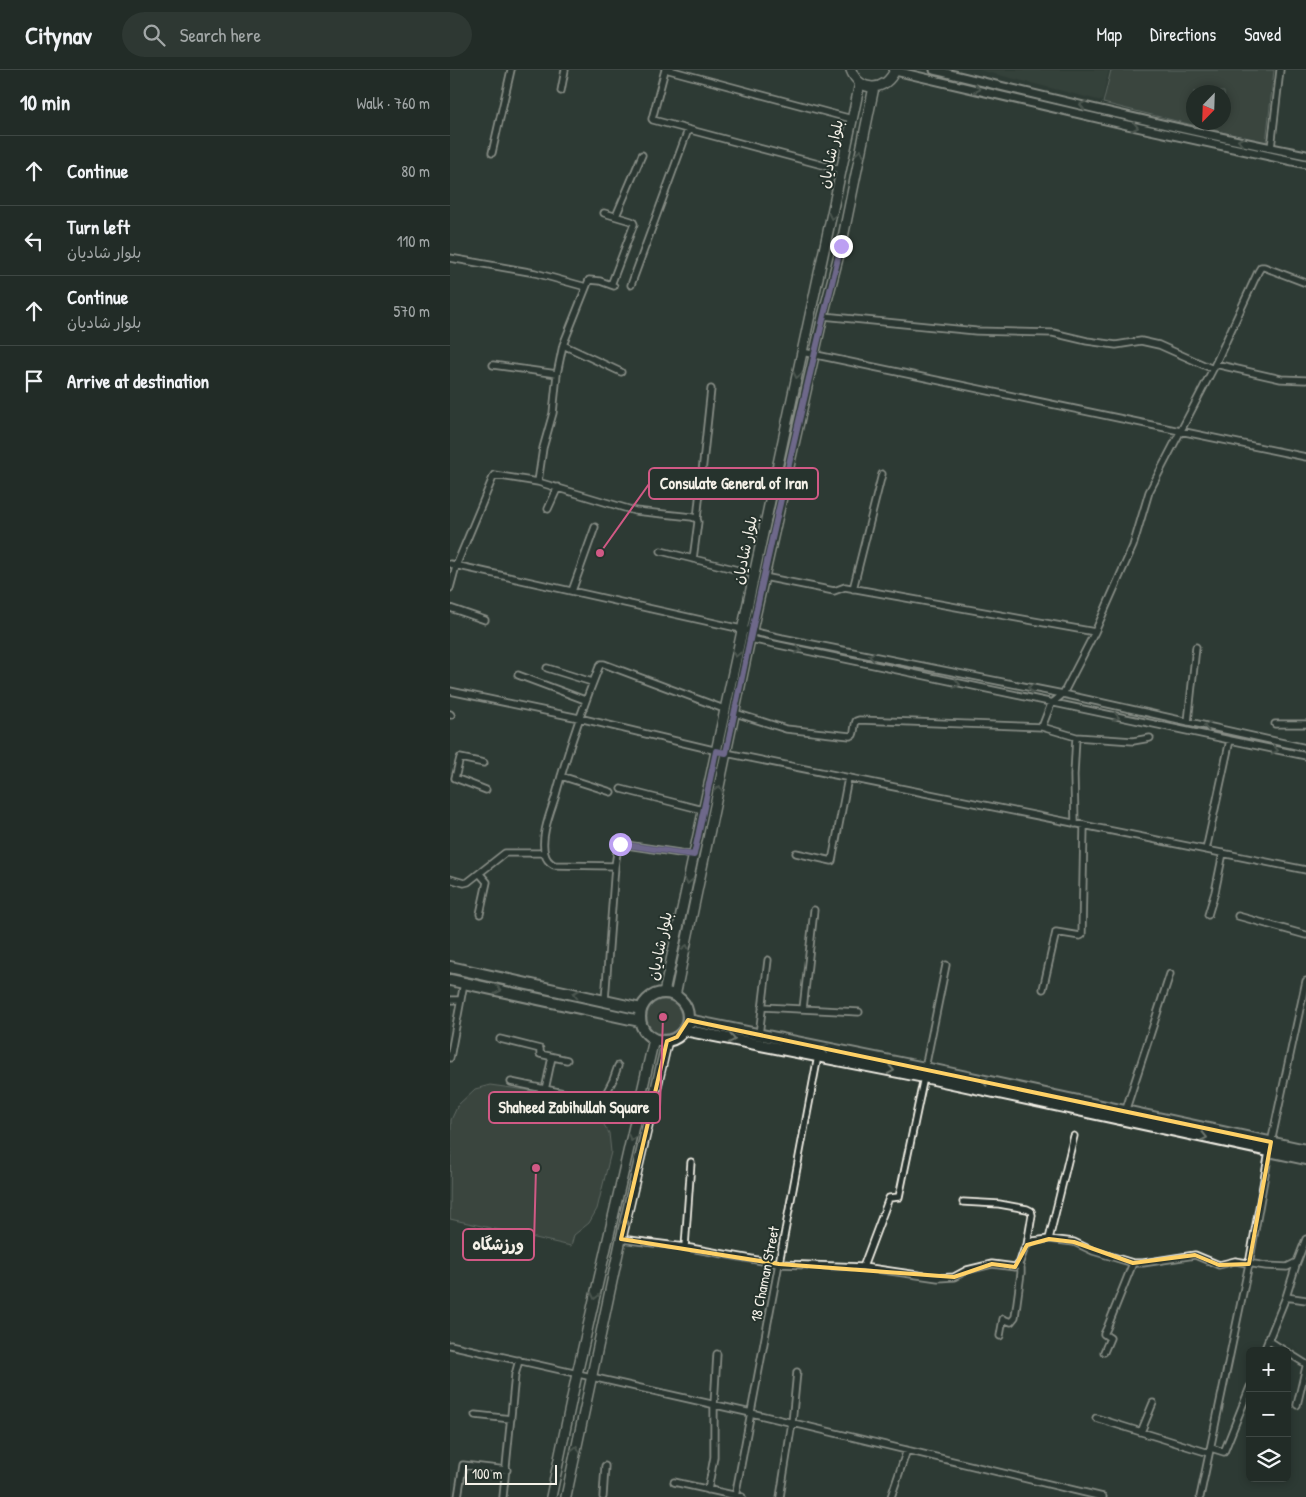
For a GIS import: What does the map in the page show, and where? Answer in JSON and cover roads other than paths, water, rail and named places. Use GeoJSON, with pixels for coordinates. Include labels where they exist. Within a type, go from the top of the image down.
{"type":"FeatureCollection","features":[{"type":"Feature","properties":{"kind":"highway"},"geometry":{"type":"LineString","coordinates":[[450,967],[641,1009]]}},
{"type":"Feature","properties":{"kind":"highway"},"geometry":{"type":"LineString","coordinates":[[450,980],[640,1020]]}},
{"type":"Feature","properties":{"kind":"highway"},"geometry":{"type":"LineString","coordinates":[[664,993],[676,996],[685,1006],[686,1025],[677,1037],[668,1041],[654,1039],[647,1035],[642,1028],[640,1020],[644,1002],[656,994],[664,993]]}},
{"type":"Feature","properties":{"kind":"highway"},"geometry":{"type":"LineString","coordinates":[[686,1025],[759,1035],[1270,1147],[1306,1150]]}},
{"type":"Feature","properties":{"kind":"highway"},"geometry":{"type":"LineString","coordinates":[[686,1025],[818,1056],[924,1072],[1125,1112],[1270,1147],[1306,1159]]}},
{"type":"Feature","properties":{"kind":"main road"},"geometry":{"type":"LineString","coordinates":[[851,70],[853,76],[860,83],[874,87],[881,86],[887,82],[895,70]]}},
{"type":"Feature","properties":{"kind":"main road","name":"بلوار شادیان"},"geometry":{"type":"LineString","coordinates":[[664,993],[860,83]]}},
{"type":"Feature","properties":{"kind":"main road","name":"بلوار شادیان"},"geometry":{"type":"LineString","coordinates":[[676,996],[751,635],[823,316],[841,246],[874,87]]}},
{"type":"Feature","properties":{"kind":"main road"},"geometry":{"type":"LineString","coordinates":[[552,1497],[577,1374],[654,1039]]}},
{"type":"Feature","properties":{"kind":"main road"},"geometry":{"type":"LineString","coordinates":[[566,1497],[621,1239],[668,1041]]}},
{"type":"Feature","properties":{"kind":"street"},"geometry":{"type":"LineString","coordinates":[[492,153],[511,70]]}},
{"type":"Feature","properties":{"kind":"street"},"geometry":{"type":"LineString","coordinates":[[561,91],[565,70]]}},
{"type":"Feature","properties":{"kind":"street"},"geometry":{"type":"LineString","coordinates":[[665,70],[652,119],[655,121],[842,170]]}},
{"type":"Feature","properties":{"kind":"street"},"geometry":{"type":"LineString","coordinates":[[669,70],[852,120]]}},
{"type":"Feature","properties":{"kind":"street"},"geometry":{"type":"LineString","coordinates":[[895,70],[1127,125],[1306,164]]}},
{"type":"Feature","properties":{"kind":"street"},"geometry":{"type":"LineString","coordinates":[[934,70],[1306,155]]}},
{"type":"Feature","properties":{"kind":"street"},"geometry":{"type":"LineString","coordinates":[[1271,148],[1280,70]]}},
{"type":"Feature","properties":{"kind":"street"},"geometry":{"type":"LineString","coordinates":[[631,285],[688,130]]}},
{"type":"Feature","properties":{"kind":"street"},"geometry":{"type":"LineString","coordinates":[[616,216],[642,155]]}},
{"type":"Feature","properties":{"kind":"street"},"geometry":{"type":"LineString","coordinates":[[538,482],[553,413],[557,374],[563,345],[589,281],[600,281],[613,285],[634,224],[631,220],[604,213]]}},
{"type":"Feature","properties":{"kind":"street"},"geometry":{"type":"LineString","coordinates":[[450,258],[535,273],[586,288]]}},
{"type":"Feature","properties":{"kind":"street"},"geometry":{"type":"LineString","coordinates":[[1042,727],[1051,704],[1063,694],[1096,632],[1133,546],[1149,492],[1214,367],[1258,272],[1264,267],[1306,283]]}},
{"type":"Feature","properties":{"kind":"street"},"geometry":{"type":"LineString","coordinates":[[823,316],[976,331],[1053,333],[1116,345],[1141,341],[1159,344],[1214,367],[1281,379],[1306,380]]}},
{"type":"Feature","properties":{"kind":"street"},"geometry":{"type":"LineString","coordinates":[[563,345],[621,372]]}},
{"type":"Feature","properties":{"kind":"street"},"geometry":{"type":"LineString","coordinates":[[802,352],[1306,456]]}},
{"type":"Feature","properties":{"kind":"street"},"geometry":{"type":"LineString","coordinates":[[492,365],[557,374]]}},
{"type":"Feature","properties":{"kind":"street"},"geometry":{"type":"LineString","coordinates":[[693,559],[711,389]]}},
{"type":"Feature","properties":{"kind":"street"},"geometry":{"type":"LineString","coordinates":[[853,588],[882,474]]}},
{"type":"Feature","properties":{"kind":"street"},"geometry":{"type":"LineString","coordinates":[[450,588],[453,565],[494,475],[558,487],[635,511],[697,519]]}},
{"type":"Feature","properties":{"kind":"street"},"geometry":{"type":"LineString","coordinates":[[548,509],[558,487]]}},
{"type":"Feature","properties":{"kind":"street"},"geometry":{"type":"LineString","coordinates":[[572,591],[595,527]]}},
{"type":"Feature","properties":{"kind":"street"},"geometry":{"type":"LineString","coordinates":[[661,551],[754,574]]}},
{"type":"Feature","properties":{"kind":"street"},"geometry":{"type":"LineString","coordinates":[[453,565],[742,629],[751,635],[1051,704],[1306,756]]}},
{"type":"Feature","properties":{"kind":"street"},"geometry":{"type":"LineString","coordinates":[[764,577],[834,591],[843,587],[853,588],[1096,632]]}},
{"type":"Feature","properties":{"kind":"street"},"geometry":{"type":"LineString","coordinates":[[450,608],[486,620]]}},
{"type":"Feature","properties":{"kind":"street"},"geometry":{"type":"LineString","coordinates":[[751,635],[1063,694],[1306,748]]}},
{"type":"Feature","properties":{"kind":"street"},"geometry":{"type":"LineString","coordinates":[[1188,722],[1196,647]]}},
{"type":"Feature","properties":{"kind":"street"},"geometry":{"type":"LineString","coordinates":[[615,866],[554,865],[549,863],[544,853],[545,832],[561,776],[579,718],[592,682],[601,664],[724,709]]}},
{"type":"Feature","properties":{"kind":"street"},"geometry":{"type":"LineString","coordinates":[[547,668],[592,682]]}},
{"type":"Feature","properties":{"kind":"street"},"geometry":{"type":"LineString","coordinates":[[518,676],[586,700]]}},
{"type":"Feature","properties":{"kind":"street"},"geometry":{"type":"LineString","coordinates":[[450,691],[579,718],[716,751],[1306,870]]}},
{"type":"Feature","properties":{"kind":"street"},"geometry":{"type":"LineString","coordinates":[[735,713],[786,729],[850,736],[855,732],[854,725],[859,720],[1042,727],[1076,737],[1133,741],[1150,738]]}},
{"type":"Feature","properties":{"kind":"street"},"geometry":{"type":"LineString","coordinates":[[1275,724],[1306,724]]}},
{"type":"Feature","properties":{"kind":"street"},"geometry":{"type":"LineString","coordinates":[[1076,737],[1074,775],[1076,824]]}},
{"type":"Feature","properties":{"kind":"street"},"geometry":{"type":"LineString","coordinates":[[1206,850],[1230,740]]}},
{"type":"Feature","properties":{"kind":"street"},"geometry":{"type":"LineString","coordinates":[[484,763],[460,758],[456,778],[486,790]]}},
{"type":"Feature","properties":{"kind":"street"},"geometry":{"type":"LineString","coordinates":[[450,769],[457,770]]}},
{"type":"Feature","properties":{"kind":"street"},"geometry":{"type":"LineString","coordinates":[[561,776],[611,792]]}},
{"type":"Feature","properties":{"kind":"street"},"geometry":{"type":"LineString","coordinates":[[796,853],[832,861],[848,778]]}},
{"type":"Feature","properties":{"kind":"street"},"geometry":{"type":"LineString","coordinates":[[621,789],[703,810]]}},
{"type":"Feature","properties":{"kind":"street"},"geometry":{"type":"LineString","coordinates":[[1043,989],[1056,932],[1082,935],[1084,826]]}},
{"type":"Feature","properties":{"kind":"street"},"geometry":{"type":"LineString","coordinates":[[605,1000],[618,846],[620,844],[694,855]]}},
{"type":"Feature","properties":{"kind":"street"},"geometry":{"type":"LineString","coordinates":[[450,879],[464,883],[468,882],[505,853],[544,853]]}},
{"type":"Feature","properties":{"kind":"street"},"geometry":{"type":"LineString","coordinates":[[1208,915],[1223,853]]}},
{"type":"Feature","properties":{"kind":"street"},"geometry":{"type":"LineString","coordinates":[[480,874],[487,882],[480,914]]}},
{"type":"Feature","properties":{"kind":"street"},"geometry":{"type":"LineString","coordinates":[[803,1009],[814,910]]}},
{"type":"Feature","properties":{"kind":"street"},"geometry":{"type":"LineString","coordinates":[[1238,916],[1306,935]]}},
{"type":"Feature","properties":{"kind":"street"},"geometry":{"type":"LineString","coordinates":[[759,1035],[768,960]]}},
{"type":"Feature","properties":{"kind":"street"},"geometry":{"type":"LineString","coordinates":[[863,1267],[888,1198],[899,1197],[946,966]]}},
{"type":"Feature","properties":{"kind":"street"},"geometry":{"type":"LineString","coordinates":[[1125,1112],[1170,974]]}},
{"type":"Feature","properties":{"kind":"street"},"geometry":{"type":"LineString","coordinates":[[1200,1497],[1249,1264],[1270,1147],[1306,981]]}},
{"type":"Feature","properties":{"kind":"street"},"geometry":{"type":"LineString","coordinates":[[450,1058],[464,983]]}},
{"type":"Feature","properties":{"kind":"street"},"geometry":{"type":"LineString","coordinates":[[450,1000],[461,1000]]}},
{"type":"Feature","properties":{"kind":"street"},"geometry":{"type":"LineString","coordinates":[[762,1007],[859,1012]]}},
{"type":"Feature","properties":{"kind":"street"},"geometry":{"type":"LineString","coordinates":[[500,1039],[535,1048],[540,1050],[540,1054],[567,1060]]}},
{"type":"Feature","properties":{"kind":"street","name":"18 Chaman Street"},"geometry":{"type":"LineString","coordinates":[[735,1496],[818,1056]]}},
{"type":"Feature","properties":{"kind":"street"},"geometry":{"type":"LineString","coordinates":[[545,1090],[552,1057]]}},
{"type":"Feature","properties":{"kind":"street"},"geometry":{"type":"LineString","coordinates":[[602,1102],[618,1066]]}},
{"type":"Feature","properties":{"kind":"street"},"geometry":{"type":"LineString","coordinates":[[511,1082],[602,1102],[640,1105]]}},
{"type":"Feature","properties":{"kind":"street"},"geometry":{"type":"LineString","coordinates":[[1048,1239],[1074,1136]]}},
{"type":"Feature","properties":{"kind":"street"},"geometry":{"type":"LineString","coordinates":[[685,1247],[691,1162]]}},
{"type":"Feature","properties":{"kind":"street"},"geometry":{"type":"LineString","coordinates":[[963,1202],[999,1204],[1031,1211],[1027,1245],[1018,1266]]}},
{"type":"Feature","properties":{"kind":"street"},"geometry":{"type":"LineString","coordinates":[[621,1239],[685,1247],[779,1264],[863,1267],[938,1278],[954,1277],[967,1270],[992,1264],[1018,1266]]}},
{"type":"Feature","properties":{"kind":"street"},"geometry":{"type":"LineString","coordinates":[[1027,1245],[1033,1241],[1048,1239],[1074,1242],[1093,1251],[1133,1263],[1195,1255],[1219,1265],[1235,1262],[1287,1267],[1297,1262]]}},
{"type":"Feature","properties":{"kind":"street"},"geometry":{"type":"LineString","coordinates":[[1265,1347],[1286,1297],[1297,1262],[1304,1250],[1306,1239]]}},
{"type":"Feature","properties":{"kind":"street"},"geometry":{"type":"LineString","coordinates":[[1104,1352],[1110,1338],[1104,1334],[1133,1263]]}},
{"type":"Feature","properties":{"kind":"street"},"geometry":{"type":"LineString","coordinates":[[1000,1336],[1003,1319],[1011,1322],[1015,1317],[1021,1273],[1021,1268],[1018,1266]]}},
{"type":"Feature","properties":{"kind":"street"},"geometry":{"type":"LineString","coordinates":[[1286,1297],[1306,1300]]}},
{"type":"Feature","properties":{"kind":"street"},"geometry":{"type":"LineString","coordinates":[[1268,1340],[1278,1347]]}},
{"type":"Feature","properties":{"kind":"street"},"geometry":{"type":"LineString","coordinates":[[450,1344],[1103,1497]]}},
{"type":"Feature","properties":{"kind":"street"},"geometry":{"type":"LineString","coordinates":[[708,1490],[714,1457],[714,1405],[717,1354]]}},
{"type":"Feature","properties":{"kind":"street"},"geometry":{"type":"LineString","coordinates":[[1291,1356],[1306,1366],[1297,1404]]}},
{"type":"Feature","properties":{"kind":"street"},"geometry":{"type":"LineString","coordinates":[[503,1497],[515,1375],[519,1360]]}},
{"type":"Feature","properties":{"kind":"street"},"geometry":{"type":"LineString","coordinates":[[780,1497],[792,1423],[797,1372]]}},
{"type":"Feature","properties":{"kind":"street"},"geometry":{"type":"LineString","coordinates":[[1096,1418],[1141,1432],[1224,1452],[1248,1392]]}},
{"type":"Feature","properties":{"kind":"street"},"geometry":{"type":"LineString","coordinates":[[1141,1432],[1153,1403]]}},
{"type":"Feature","properties":{"kind":"street"},"geometry":{"type":"LineString","coordinates":[[475,1415],[511,1419]]}},
{"type":"Feature","properties":{"kind":"street"},"geometry":{"type":"LineString","coordinates":[[891,1497],[907,1450]]}},
{"type":"Feature","properties":{"kind":"street"},"geometry":{"type":"LineString","coordinates":[[458,1497],[464,1464],[507,1470]]}},
{"type":"Feature","properties":{"kind":"street"},"geometry":{"type":"LineString","coordinates":[[603,1497],[605,1466]]}},
{"type":"Feature","properties":{"kind":"street"},"geometry":{"type":"LineString","coordinates":[[674,1482],[742,1497]]}},
{"type":"Feature","properties":{"kind":"place","name":"Consulate General of Iran"},"geometry":{"type":"Point","coordinates":[600,553]}},
{"type":"Feature","properties":{"kind":"place","name":"Shaheed Zabihullah Square"},"geometry":{"type":"Point","coordinates":[663,1017]}},
{"type":"Feature","properties":{"kind":"place","name":"ورزشگاه"},"geometry":{"type":"Point","coordinates":[536,1168]}}]}
